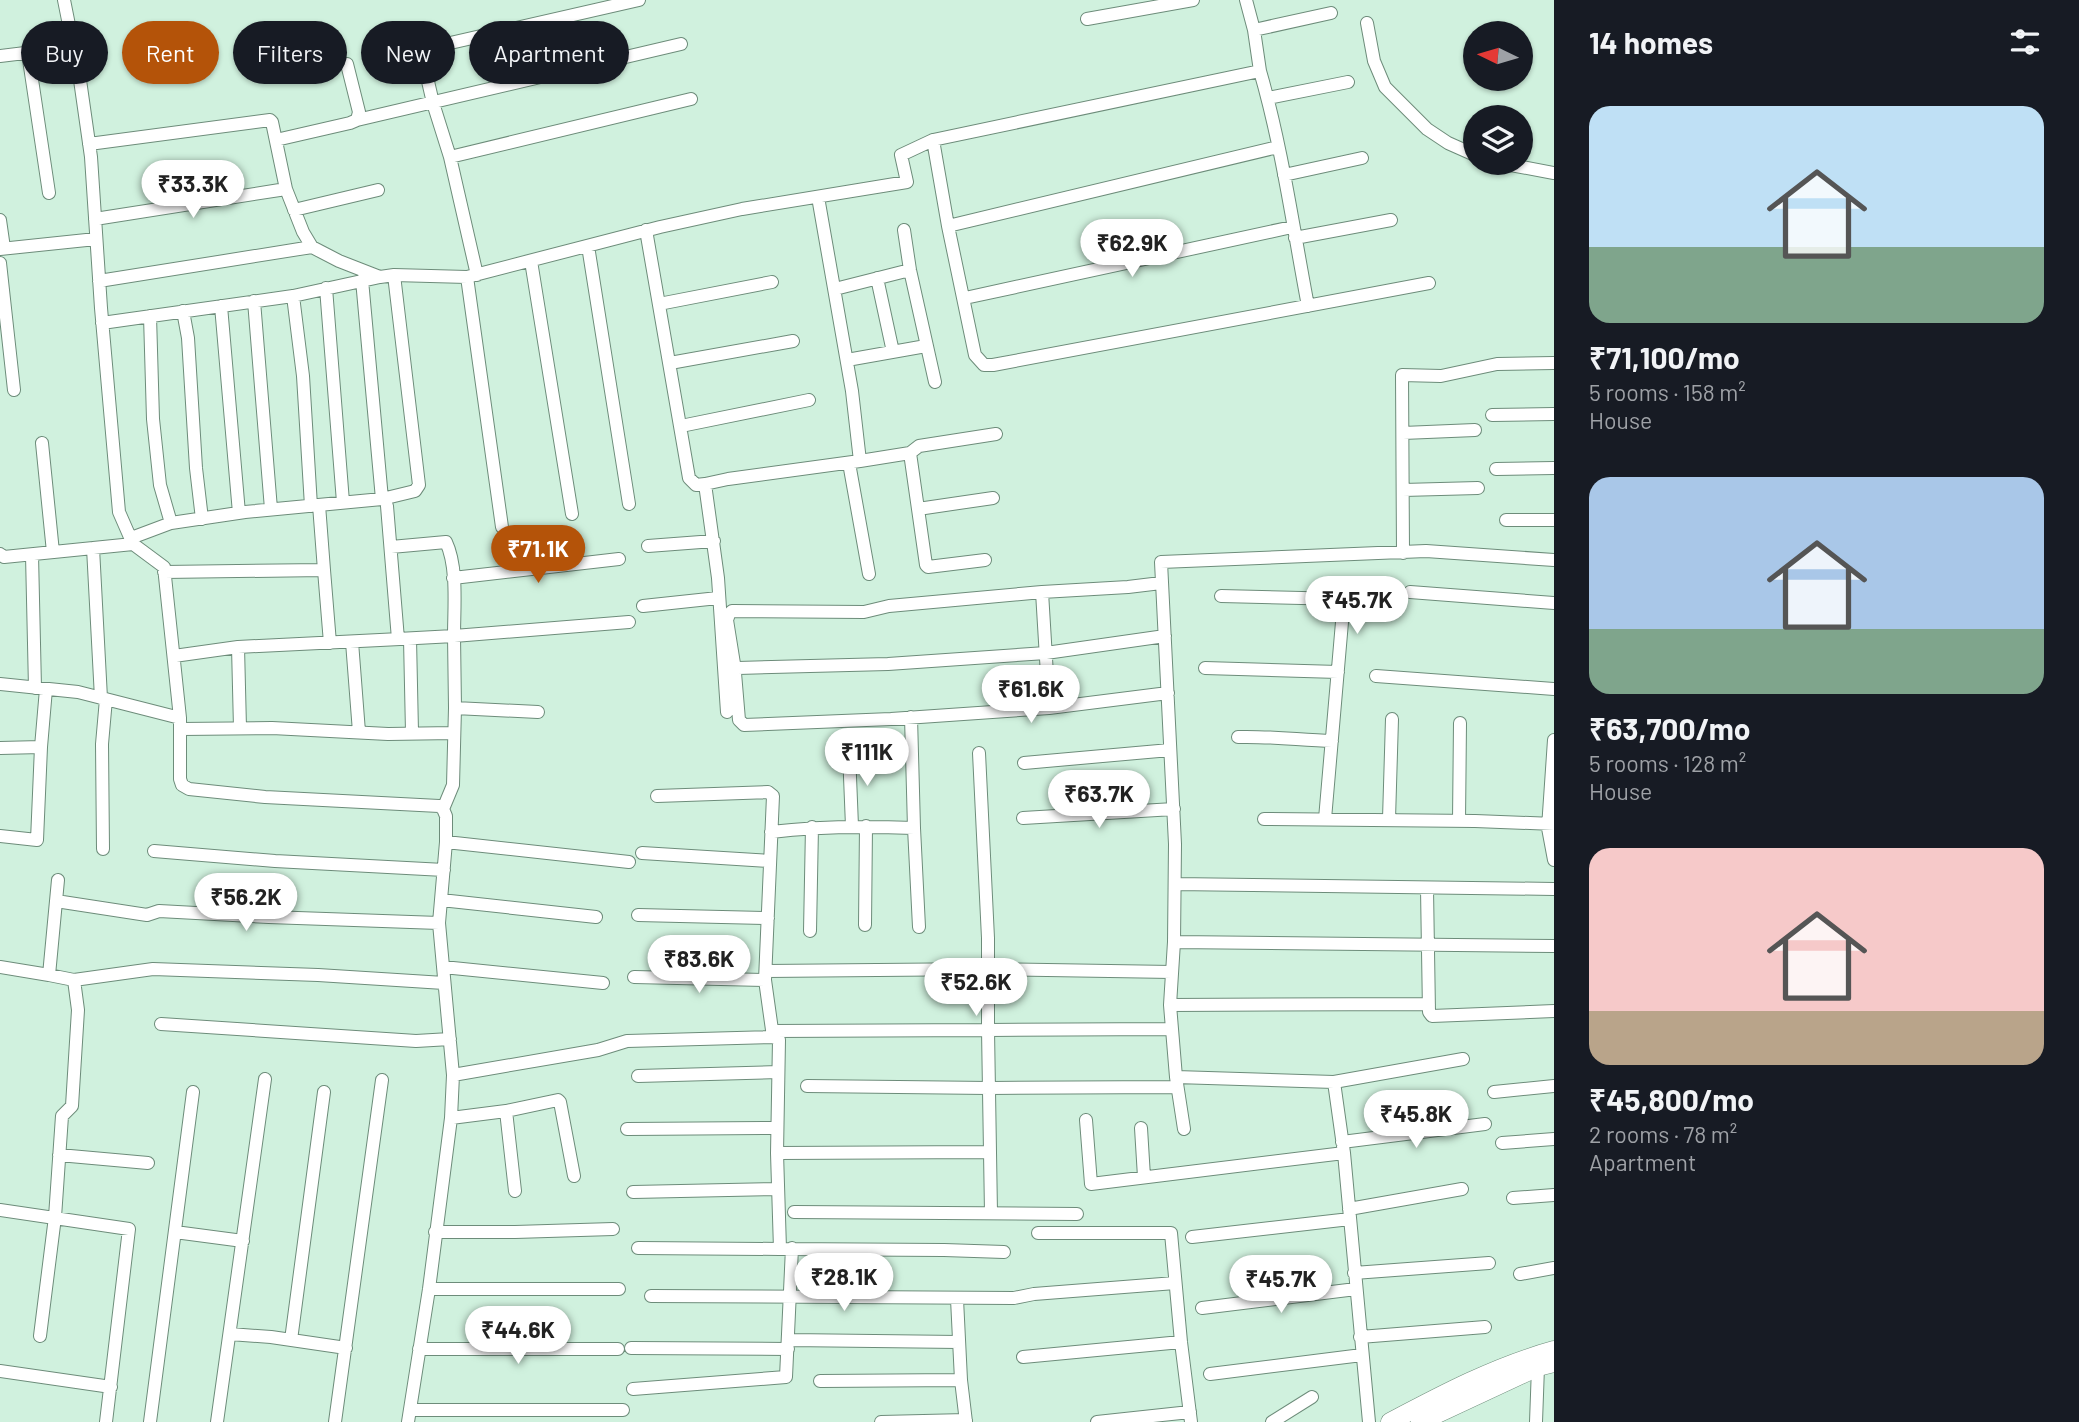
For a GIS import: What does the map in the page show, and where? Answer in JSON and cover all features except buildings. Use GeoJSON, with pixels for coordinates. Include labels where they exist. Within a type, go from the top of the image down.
{"type":"FeatureCollection","features":[{"type":"Feature","properties":{"kind":"street"},"geometry":{"type":"LineString","coordinates":[[64,0],[68,21]]}},
{"type":"Feature","properties":{"kind":"street"},"geometry":{"type":"LineString","coordinates":[[502,527],[472,276],[450,157],[421,54],[424,48],[639,0]]}},
{"type":"Feature","properties":{"kind":"street"},"geometry":{"type":"LineString","coordinates":[[1087,19],[1193,0]]}},
{"type":"Feature","properties":{"kind":"street"},"geometry":{"type":"LineString","coordinates":[[1247,0],[1308,306]]}},
{"type":"Feature","properties":{"kind":"street"},"geometry":{"type":"LineString","coordinates":[[1254,30],[1331,13]]}},
{"type":"Feature","properties":{"kind":"street"},"geometry":{"type":"LineString","coordinates":[[1367,23],[1374,61],[1385,87],[1426,129],[1463,150]]}},
{"type":"Feature","properties":{"kind":"street"},"geometry":{"type":"LineString","coordinates":[[276,140],[681,44]]}},
{"type":"Feature","properties":{"kind":"street"},"geometry":{"type":"LineString","coordinates":[[0,56],[21,54]]}},
{"type":"Feature","properties":{"kind":"street"},"geometry":{"type":"LineString","coordinates":[[347,64],[359,112],[357,120]]}},
{"type":"Feature","properties":{"kind":"street"},"geometry":{"type":"LineString","coordinates":[[102,323],[293,296],[394,275],[472,276],[646,230],[742,209],[907,182],[901,155],[933,140],[1260,71]]}},
{"type":"Feature","properties":{"kind":"street"},"geometry":{"type":"LineString","coordinates":[[1268,98],[1348,82]]}},
{"type":"Feature","properties":{"kind":"street"},"geometry":{"type":"LineString","coordinates":[[33,84],[49,193]]}},
{"type":"Feature","properties":{"kind":"street"},"geometry":{"type":"LineString","coordinates":[[80,84],[89,144],[119,512],[132,541],[164,567],[181,723],[182,785],[189,789],[265,797],[439,806],[446,816],[439,923],[453,1075],[451,1118],[410,1416],[623,1410]]}},
{"type":"Feature","properties":{"kind":"street"},"geometry":{"type":"LineString","coordinates":[[450,157],[691,99]]}},
{"type":"Feature","properties":{"kind":"street"},"geometry":{"type":"LineString","coordinates":[[89,144],[270,120],[286,189],[312,247]]}},
{"type":"Feature","properties":{"kind":"street"},"geometry":{"type":"LineString","coordinates":[[933,140],[975,355],[984,365],[1429,283]]}},
{"type":"Feature","properties":{"kind":"street"},"geometry":{"type":"LineString","coordinates":[[948,226],[1278,147]]}},
{"type":"Feature","properties":{"kind":"street"},"geometry":{"type":"LineString","coordinates":[[1284,175],[1362,158]]}},
{"type":"Feature","properties":{"kind":"street"},"geometry":{"type":"LineString","coordinates":[[1533,169],[1554,173]]}},
{"type":"Feature","properties":{"kind":"street"},"geometry":{"type":"LineString","coordinates":[[95,219],[286,189]]}},
{"type":"Feature","properties":{"kind":"street"},"geometry":{"type":"LineString","coordinates":[[294,210],[378,190]]}},
{"type":"Feature","properties":{"kind":"street"},"geometry":{"type":"LineString","coordinates":[[818,197],[847,360],[855,462],[869,574]]}},
{"type":"Feature","properties":{"kind":"street"},"geometry":{"type":"LineString","coordinates":[[0,220],[2,249],[96,239]]}},
{"type":"Feature","properties":{"kind":"street"},"geometry":{"type":"LineString","coordinates":[[965,298],[1294,232],[1391,220]]}},
{"type":"Feature","properties":{"kind":"street"},"geometry":{"type":"LineString","coordinates":[[646,230],[689,478],[696,485],[910,453],[919,446],[996,434]]}},
{"type":"Feature","properties":{"kind":"street"},"geometry":{"type":"LineString","coordinates":[[904,230],[910,270],[935,382]]}},
{"type":"Feature","properties":{"kind":"street"},"geometry":{"type":"LineString","coordinates":[[588,246],[629,504]]}},
{"type":"Feature","properties":{"kind":"street"},"geometry":{"type":"LineString","coordinates":[[99,281],[312,247],[380,277]]}},
{"type":"Feature","properties":{"kind":"street"},"geometry":{"type":"LineString","coordinates":[[531,261],[572,514]]}},
{"type":"Feature","properties":{"kind":"street"},"geometry":{"type":"LineString","coordinates":[[0,263],[14,390]]}},
{"type":"Feature","properties":{"kind":"street"},"geometry":{"type":"LineString","coordinates":[[835,289],[910,270]]}},
{"type":"Feature","properties":{"kind":"street"},"geometry":{"type":"LineString","coordinates":[[0,554],[4,558],[93,548],[132,541],[171,523],[271,509],[343,502],[384,502],[415,491],[419,485],[394,275]]}},
{"type":"Feature","properties":{"kind":"street"},"geometry":{"type":"LineString","coordinates":[[877,278],[893,352]]}},
{"type":"Feature","properties":{"kind":"street"},"geometry":{"type":"LineString","coordinates":[[362,280],[384,502],[405,639],[412,732]]}},
{"type":"Feature","properties":{"kind":"street"},"geometry":{"type":"LineString","coordinates":[[659,304],[772,282]]}},
{"type":"Feature","properties":{"kind":"street"},"geometry":{"type":"LineString","coordinates":[[326,288],[343,502]]}},
{"type":"Feature","properties":{"kind":"street"},"geometry":{"type":"LineString","coordinates":[[293,296],[330,643]]}},
{"type":"Feature","properties":{"kind":"street"},"geometry":{"type":"LineString","coordinates":[[254,302],[271,509]]}},
{"type":"Feature","properties":{"kind":"street"},"geometry":{"type":"LineString","coordinates":[[221,306],[239,513]]}},
{"type":"Feature","properties":{"kind":"street"},"geometry":{"type":"LineString","coordinates":[[183,312],[188,338],[202,519]]}},
{"type":"Feature","properties":{"kind":"street"},"geometry":{"type":"LineString","coordinates":[[150,316],[153,419],[160,485],[171,523]]}},
{"type":"Feature","properties":{"kind":"street"},"geometry":{"type":"LineString","coordinates":[[670,363],[793,341]]}},
{"type":"Feature","properties":{"kind":"street"},"geometry":{"type":"LineString","coordinates":[[847,360],[926,346]]}},
{"type":"Feature","properties":{"kind":"street"},"geometry":{"type":"LineString","coordinates":[[1403,553],[1403,375],[1441,376],[1497,364],[1554,363]]}},
{"type":"Feature","properties":{"kind":"street"},"geometry":{"type":"LineString","coordinates":[[681,426],[809,400]]}},
{"type":"Feature","properties":{"kind":"street"},"geometry":{"type":"LineString","coordinates":[[1492,415],[1554,414]]}},
{"type":"Feature","properties":{"kind":"street"},"geometry":{"type":"LineString","coordinates":[[1403,433],[1475,430]]}},
{"type":"Feature","properties":{"kind":"street"},"geometry":{"type":"LineString","coordinates":[[42,443],[53,552]]}},
{"type":"Feature","properties":{"kind":"street"},"geometry":{"type":"LineString","coordinates":[[910,453],[926,565],[928,567],[985,560]]}},
{"type":"Feature","properties":{"kind":"street"},"geometry":{"type":"LineString","coordinates":[[1496,469],[1554,468]]}},
{"type":"Feature","properties":{"kind":"street"},"geometry":{"type":"LineString","coordinates":[[705,484],[714,541],[727,712]]}},
{"type":"Feature","properties":{"kind":"street"},"geometry":{"type":"LineString","coordinates":[[1403,490],[1478,488]]}},
{"type":"Feature","properties":{"kind":"street"},"geometry":{"type":"LineString","coordinates":[[918,509],[993,498]]}},
{"type":"Feature","properties":{"kind":"street"},"geometry":{"type":"LineString","coordinates":[[1506,520],[1554,520]]}},
{"type":"Feature","properties":{"kind":"street"},"geometry":{"type":"LineString","coordinates":[[648,546],[714,541]]}},
{"type":"Feature","properties":{"kind":"street"},"geometry":{"type":"LineString","coordinates":[[391,547],[446,542],[449,549],[453,578],[455,708],[453,785],[443,809]]}},
{"type":"Feature","properties":{"kind":"street"},"geometry":{"type":"LineString","coordinates":[[93,548],[104,699],[103,849]]}},
{"type":"Feature","properties":{"kind":"street"},"geometry":{"type":"LineString","coordinates":[[1184,1129],[1170,1005],[1174,942],[1174,809],[1160,563],[1426,551],[1554,560]]}},
{"type":"Feature","properties":{"kind":"street"},"geometry":{"type":"LineString","coordinates":[[0,836],[37,840],[41,688],[32,555]]}},
{"type":"Feature","properties":{"kind":"street"},"geometry":{"type":"LineString","coordinates":[[453,578],[620,559]]}},
{"type":"Feature","properties":{"kind":"street"},"geometry":{"type":"LineString","coordinates":[[164,572],[324,569]]}},
{"type":"Feature","properties":{"kind":"street"},"geometry":{"type":"LineString","coordinates":[[1161,583],[888,606],[864,612],[732,611],[727,620],[739,720],[744,725],[1049,708],[1168,694]]}},
{"type":"Feature","properties":{"kind":"street"},"geometry":{"type":"LineString","coordinates":[[1042,592],[1049,708]]}},
{"type":"Feature","properties":{"kind":"street"},"geometry":{"type":"LineString","coordinates":[[1410,592],[1554,603]]}},
{"type":"Feature","properties":{"kind":"street"},"geometry":{"type":"LineString","coordinates":[[1221,596],[1344,599],[1325,819]]}},
{"type":"Feature","properties":{"kind":"street"},"geometry":{"type":"LineString","coordinates":[[643,606],[718,598]]}},
{"type":"Feature","properties":{"kind":"street"},"geometry":{"type":"LineString","coordinates":[[173,656],[238,647],[454,636],[629,622]]}},
{"type":"Feature","properties":{"kind":"street"},"geometry":{"type":"LineString","coordinates":[[735,670],[888,664],[1046,653],[1165,636]]}},
{"type":"Feature","properties":{"kind":"street"},"geometry":{"type":"LineString","coordinates":[[352,642],[359,732]]}},
{"type":"Feature","properties":{"kind":"street"},"geometry":{"type":"LineString","coordinates":[[238,647],[240,728]]}},
{"type":"Feature","properties":{"kind":"street"},"geometry":{"type":"LineString","coordinates":[[1205,668],[1338,672]]}},
{"type":"Feature","properties":{"kind":"street"},"geometry":{"type":"LineString","coordinates":[[1376,676],[1554,689]]}},
{"type":"Feature","properties":{"kind":"street"},"geometry":{"type":"LineString","coordinates":[[0,684],[78,692],[181,723],[388,734],[454,733]]}},
{"type":"Feature","properties":{"kind":"street"},"geometry":{"type":"LineString","coordinates":[[455,708],[538,712]]}},
{"type":"Feature","properties":{"kind":"street"},"geometry":{"type":"LineString","coordinates":[[911,717],[919,927]]}},
{"type":"Feature","properties":{"kind":"street"},"geometry":{"type":"LineString","coordinates":[[1389,819],[1392,719]]}},
{"type":"Feature","properties":{"kind":"street"},"geometry":{"type":"LineString","coordinates":[[1459,821],[1460,723]]}},
{"type":"Feature","properties":{"kind":"street"},"geometry":{"type":"LineString","coordinates":[[1238,737],[1272,736],[1332,741]]}},
{"type":"Feature","properties":{"kind":"street"},"geometry":{"type":"LineString","coordinates":[[1554,740],[1551,824],[1554,860]]}},
{"type":"Feature","properties":{"kind":"street"},"geometry":{"type":"LineString","coordinates":[[0,748],[41,747]]}},
{"type":"Feature","properties":{"kind":"street"},"geometry":{"type":"LineString","coordinates":[[1024,763],[1170,750]]}},
{"type":"Feature","properties":{"kind":"street"},"geometry":{"type":"LineString","coordinates":[[849,752],[852,826]]}},
{"type":"Feature","properties":{"kind":"street"},"geometry":{"type":"LineString","coordinates":[[979,752],[988,969],[991,1213]]}},
{"type":"Feature","properties":{"kind":"street"},"geometry":{"type":"LineString","coordinates":[[633,1389],[786,1377],[790,1296],[778,1189],[779,1040],[773,1034],[766,975],[773,796],[771,793],[657,796]]}},
{"type":"Feature","properties":{"kind":"street"},"geometry":{"type":"LineString","coordinates":[[1023,818],[1174,809]]}},
{"type":"Feature","properties":{"kind":"street"},"geometry":{"type":"LineString","coordinates":[[1264,820],[1389,819],[1551,824]]}},
{"type":"Feature","properties":{"kind":"street"},"geometry":{"type":"LineString","coordinates":[[865,925],[866,826]]}},
{"type":"Feature","properties":{"kind":"street"},"geometry":{"type":"LineString","coordinates":[[771,832],[813,827],[914,828]]}},
{"type":"Feature","properties":{"kind":"street"},"geometry":{"type":"LineString","coordinates":[[810,932],[813,827]]}},
{"type":"Feature","properties":{"kind":"street"},"geometry":{"type":"LineString","coordinates":[[446,842],[629,862]]}},
{"type":"Feature","properties":{"kind":"street"},"geometry":{"type":"LineString","coordinates":[[154,852],[444,870]]}},
{"type":"Feature","properties":{"kind":"street"},"geometry":{"type":"LineString","coordinates":[[642,853],[770,861]]}},
{"type":"Feature","properties":{"kind":"street"},"geometry":{"type":"LineString","coordinates":[[49,975],[58,880]]}},
{"type":"Feature","properties":{"kind":"street"},"geometry":{"type":"LineString","coordinates":[[1175,884],[1554,889]]}},
{"type":"Feature","properties":{"kind":"street"},"geometry":{"type":"LineString","coordinates":[[1427,889],[1429,1012],[1432,1016],[1554,1011]]}},
{"type":"Feature","properties":{"kind":"street"},"geometry":{"type":"LineString","coordinates":[[441,900],[596,917]]}},
{"type":"Feature","properties":{"kind":"street"},"geometry":{"type":"LineString","coordinates":[[56,901],[147,915],[159,911],[269,918],[439,923]]}},
{"type":"Feature","properties":{"kind":"street"},"geometry":{"type":"LineString","coordinates":[[638,915],[768,918]]}},
{"type":"Feature","properties":{"kind":"street"},"geometry":{"type":"LineString","coordinates":[[1174,942],[1554,946]]}},
{"type":"Feature","properties":{"kind":"street"},"geometry":{"type":"LineString","coordinates":[[0,967],[74,980],[153,969],[444,983]]}},
{"type":"Feature","properties":{"kind":"street"},"geometry":{"type":"LineString","coordinates":[[443,967],[603,983]]}},
{"type":"Feature","properties":{"kind":"street"},"geometry":{"type":"LineString","coordinates":[[634,977],[988,969],[1172,972]]}},
{"type":"Feature","properties":{"kind":"street"},"geometry":{"type":"LineString","coordinates":[[40,1336],[55,1217],[62,1116],[72,1106],[78,1010],[74,980]]}},
{"type":"Feature","properties":{"kind":"street"},"geometry":{"type":"LineString","coordinates":[[1170,1005],[1429,1004]]}},
{"type":"Feature","properties":{"kind":"street"},"geometry":{"type":"LineString","coordinates":[[161,1024],[416,1041],[450,1039]]}},
{"type":"Feature","properties":{"kind":"street"},"geometry":{"type":"LineString","coordinates":[[453,1075],[598,1050],[627,1041],[773,1034],[1172,1029]]}},
{"type":"Feature","properties":{"kind":"street"},"geometry":{"type":"LineString","coordinates":[[807,1086],[989,1088],[1177,1082],[1334,1082],[1463,1059]]}},
{"type":"Feature","properties":{"kind":"street"},"geometry":{"type":"LineString","coordinates":[[638,1076],[778,1072]]}},
{"type":"Feature","properties":{"kind":"street"},"geometry":{"type":"LineString","coordinates":[[218,1422],[265,1079]]}},
{"type":"Feature","properties":{"kind":"street"},"geometry":{"type":"LineString","coordinates":[[335,1422],[382,1080]]}},
{"type":"Feature","properties":{"kind":"street"},"geometry":{"type":"LineString","coordinates":[[1334,1082],[1343,1147],[1369,1422]]}},
{"type":"Feature","properties":{"kind":"street"},"geometry":{"type":"LineString","coordinates":[[1494,1092],[1554,1086]]}},
{"type":"Feature","properties":{"kind":"street"},"geometry":{"type":"LineString","coordinates":[[150,1422],[193,1091]]}},
{"type":"Feature","properties":{"kind":"street"},"geometry":{"type":"LineString","coordinates":[[291,1340],[324,1092]]}},
{"type":"Feature","properties":{"kind":"street"},"geometry":{"type":"LineString","coordinates":[[451,1118],[506,1111],[558,1100],[574,1176]]}},
{"type":"Feature","properties":{"kind":"street"},"geometry":{"type":"LineString","coordinates":[[506,1111],[515,1191]]}},
{"type":"Feature","properties":{"kind":"street"},"geometry":{"type":"LineString","coordinates":[[1086,1120],[1091,1184],[1485,1124]]}},
{"type":"Feature","properties":{"kind":"street"},"geometry":{"type":"LineString","coordinates":[[627,1129],[778,1128]]}},
{"type":"Feature","properties":{"kind":"street"},"geometry":{"type":"LineString","coordinates":[[1141,1128],[1144,1177]]}},
{"type":"Feature","properties":{"kind":"street"},"geometry":{"type":"LineString","coordinates":[[1502,1143],[1554,1139]]}},
{"type":"Feature","properties":{"kind":"street"},"geometry":{"type":"LineString","coordinates":[[777,1153],[990,1152]]}},
{"type":"Feature","properties":{"kind":"street"},"geometry":{"type":"LineString","coordinates":[[60,1155],[148,1163]]}},
{"type":"Feature","properties":{"kind":"street"},"geometry":{"type":"LineString","coordinates":[[633,1192],[778,1189]]}},
{"type":"Feature","properties":{"kind":"street"},"geometry":{"type":"LineString","coordinates":[[1192,1237],[1349,1214],[1462,1189]]}},
{"type":"Feature","properties":{"kind":"street"},"geometry":{"type":"LineString","coordinates":[[1513,1198],[1554,1195]]}},
{"type":"Feature","properties":{"kind":"street"},"geometry":{"type":"LineString","coordinates":[[0,1210],[130,1229],[106,1422]]}},
{"type":"Feature","properties":{"kind":"street"},"geometry":{"type":"LineString","coordinates":[[794,1212],[1077,1214]]}},
{"type":"Feature","properties":{"kind":"street"},"geometry":{"type":"LineString","coordinates":[[435,1232],[613,1229]]}},
{"type":"Feature","properties":{"kind":"street"},"geometry":{"type":"LineString","coordinates":[[175,1232],[243,1241]]}},
{"type":"Feature","properties":{"kind":"street"},"geometry":{"type":"LineString","coordinates":[[1038,1233],[1170,1232],[1172,1235],[1190,1417],[1097,1422]]}},
{"type":"Feature","properties":{"kind":"street"},"geometry":{"type":"LineString","coordinates":[[638,1248],[1004,1252]]}},
{"type":"Feature","properties":{"kind":"street"},"geometry":{"type":"LineString","coordinates":[[1354,1273],[1489,1263]]}},
{"type":"Feature","properties":{"kind":"street"},"geometry":{"type":"LineString","coordinates":[[1520,1274],[1554,1268]]}},
{"type":"Feature","properties":{"kind":"street"},"geometry":{"type":"LineString","coordinates":[[651,1296],[1014,1298],[1034,1294],[1175,1283]]}},
{"type":"Feature","properties":{"kind":"street"},"geometry":{"type":"LineString","coordinates":[[429,1289],[619,1289]]}},
{"type":"Feature","properties":{"kind":"street"},"geometry":{"type":"LineString","coordinates":[[1202,1308],[1356,1289]]}},
{"type":"Feature","properties":{"kind":"street"},"geometry":{"type":"LineString","coordinates":[[881,1422],[966,1421],[957,1299]]}},
{"type":"Feature","properties":{"kind":"street"},"geometry":{"type":"LineString","coordinates":[[1360,1337],[1485,1327]]}},
{"type":"Feature","properties":{"kind":"street"},"geometry":{"type":"LineString","coordinates":[[230,1334],[346,1348]]}},
{"type":"Feature","properties":{"kind":"street"},"geometry":{"type":"LineString","coordinates":[[419,1349],[624,1349],[959,1342]]}},
{"type":"Feature","properties":{"kind":"street"},"geometry":{"type":"LineString","coordinates":[[1023,1357],[1181,1342]]}},
{"type":"Feature","properties":{"kind":"street"},"geometry":{"type":"LineString","coordinates":[[1390,1422],[1500,1368],[1554,1350]]}},
{"type":"Feature","properties":{"kind":"street"},"geometry":{"type":"LineString","coordinates":[[1210,1374],[1362,1355]]}},
{"type":"Feature","properties":{"kind":"street"},"geometry":{"type":"LineString","coordinates":[[1420,1422],[1546,1365]]}},
{"type":"Feature","properties":{"kind":"street"},"geometry":{"type":"LineString","coordinates":[[1536,1422],[1546,1365]]}},
{"type":"Feature","properties":{"kind":"street"},"geometry":{"type":"LineString","coordinates":[[0,1371],[111,1387]]}},
{"type":"Feature","properties":{"kind":"street"},"geometry":{"type":"LineString","coordinates":[[820,1381],[961,1380]]}},
{"type":"Feature","properties":{"kind":"street"},"geometry":{"type":"LineString","coordinates":[[1272,1422],[1312,1397]]}}]}
